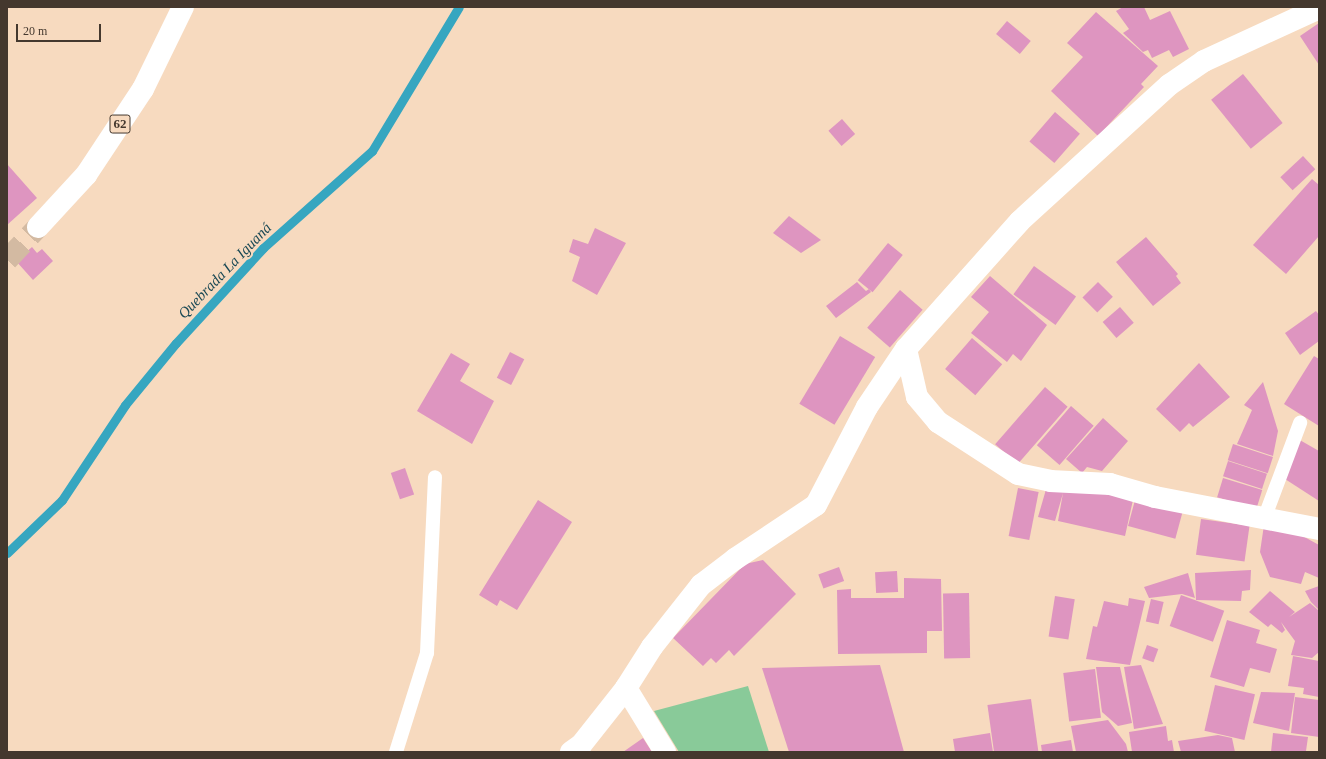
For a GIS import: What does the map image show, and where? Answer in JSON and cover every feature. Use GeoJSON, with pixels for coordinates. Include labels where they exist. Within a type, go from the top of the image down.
{"type":"FeatureCollection","features":[{"type":"Feature","properties":{"kind":"main road","name":"62"},"geometry":{"type":"LineString","coordinates":[[38,227],[86,175],[139,96],[183,7]]}},
{"type":"Feature","properties":{"kind":"main road"},"geometry":{"type":"LineString","coordinates":[[571,752],[581,745],[626,688],[652,647],[701,585],[735,559],[816,505],[867,407],[906,350],[1020,221],[1169,85],[1204,61],[1319,8]]}},
{"type":"Feature","properties":{"kind":"main road"},"geometry":{"type":"LineString","coordinates":[[906,350],[917,397],[938,422],[1018,474],[1050,481],[1110,484],[1155,497],[1319,529]]}},
{"type":"Feature","properties":{"kind":"main road"},"geometry":{"type":"LineString","coordinates":[[626,688],[665,752]]}},
{"type":"Feature","properties":{"kind":"lane"},"geometry":{"type":"LineString","coordinates":[[1264,519],[1300,423]]}},
{"type":"Feature","properties":{"kind":"lane"},"geometry":{"type":"LineString","coordinates":[[396,752],[427,653],[435,477]]}},
{"type":"Feature","properties":{"kind":"green space"},"geometry":{"type":"Polygon","coordinates":[[[748,686],[769,752],[679,752],[654,711],[748,686]]]}},
{"type":"Feature","properties":{"kind":"building"},"geometry":{"type":"Polygon","coordinates":[[[1123,7],[1144,7],[1150,20],[1170,11],[1189,49],[1173,57],[1169,50],[1152,58],[1148,50],[1143,52],[1123,33],[1129,29],[1116,11],[1123,7]]]}},
{"type":"Feature","properties":{"kind":"building"},"geometry":{"type":"Polygon","coordinates":[[[1096,12],[1158,66],[1141,84],[1144,87],[1098,136],[1051,91],[1083,57],[1067,43],[1096,12]]]}},
{"type":"Feature","properties":{"kind":"building"},"geometry":{"type":"Polygon","coordinates":[[[1007,21],[1031,41],[1020,54],[996,34],[1007,21]]]}},
{"type":"Feature","properties":{"kind":"building"},"geometry":{"type":"Polygon","coordinates":[[[1319,23],[1319,65],[1300,36],[1319,23]]]}},
{"type":"Feature","properties":{"kind":"building"},"geometry":{"type":"Polygon","coordinates":[[[1243,74],[1283,123],[1251,149],[1211,100],[1243,74]]]}},
{"type":"Feature","properties":{"kind":"building"},"geometry":{"type":"Polygon","coordinates":[[[1055,112],[1080,134],[1054,163],[1029,141],[1055,112]]]}},
{"type":"Feature","properties":{"kind":"building"},"geometry":{"type":"Polygon","coordinates":[[[842,119],[855,134],[842,146],[828,131],[842,119]]]}},
{"type":"Feature","properties":{"kind":"building"},"geometry":{"type":"Polygon","coordinates":[[[1303,156],[1315,169],[1293,190],[1280,177],[1303,156]]]}},
{"type":"Feature","properties":{"kind":"building"},"geometry":{"type":"Polygon","coordinates":[[[7,164],[37,198],[7,225],[7,164]]]}},
{"type":"Feature","properties":{"kind":"building"},"geometry":{"type":"Polygon","coordinates":[[[1312,179],[1319,185],[1319,236],[1286,274],[1253,245],[1312,179]]]}},
{"type":"Feature","properties":{"kind":"building"},"geometry":{"type":"Polygon","coordinates":[[[789,216],[821,240],[801,253],[773,233],[789,216]]]}},
{"type":"Feature","properties":{"kind":"building"},"geometry":{"type":"Polygon","coordinates":[[[595,228],[626,243],[597,295],[572,281],[580,257],[569,252],[573,239],[588,244],[595,228]]]}},
{"type":"Feature","properties":{"kind":"building"},"geometry":{"type":"Polygon","coordinates":[[[1146,237],[1178,274],[1176,276],[1181,283],[1153,306],[1116,262],[1146,237]]]}},
{"type":"Feature","properties":{"kind":"building"},"geometry":{"type":"Polygon","coordinates":[[[888,243],[903,255],[873,292],[858,280],[888,243]]]}},
{"type":"Feature","properties":{"kind":"building"},"geometry":{"type":"Polygon","coordinates":[[[32,247],[37,253],[42,249],[53,261],[33,280],[16,261],[32,247]]]}},
{"type":"Feature","properties":{"kind":"building"},"geometry":{"type":"Polygon","coordinates":[[[1034,266],[1076,297],[1055,325],[1013,294],[1034,266]]]}},
{"type":"Feature","properties":{"kind":"building"},"geometry":{"type":"Polygon","coordinates":[[[990,276],[1047,325],[1021,361],[1013,354],[1007,362],[971,333],[989,312],[971,297],[990,276]]]}},
{"type":"Feature","properties":{"kind":"building"},"geometry":{"type":"Polygon","coordinates":[[[857,282],[866,291],[869,289],[871,292],[836,318],[826,306],[857,282]]]}},
{"type":"Feature","properties":{"kind":"building"},"geometry":{"type":"Polygon","coordinates":[[[1098,282],[1113,297],[1097,312],[1082,298],[1098,282]]]}},
{"type":"Feature","properties":{"kind":"building"},"geometry":{"type":"Polygon","coordinates":[[[900,290],[923,310],[890,347],[867,328],[900,290]]]}},
{"type":"Feature","properties":{"kind":"building"},"geometry":{"type":"Polygon","coordinates":[[[1120,307],[1134,323],[1116,338],[1103,322],[1120,307]]]}},
{"type":"Feature","properties":{"kind":"building"},"geometry":{"type":"Polygon","coordinates":[[[1316,311],[1319,315],[1319,341],[1300,355],[1285,333],[1316,311]]]}},
{"type":"Feature","properties":{"kind":"building"},"geometry":{"type":"Polygon","coordinates":[[[840,336],[875,357],[834,425],[799,404],[840,336]]]}},
{"type":"Feature","properties":{"kind":"building"},"geometry":{"type":"Polygon","coordinates":[[[972,338],[1002,364],[975,395],[945,369],[972,338]]]}},
{"type":"Feature","properties":{"kind":"building"},"geometry":{"type":"Polygon","coordinates":[[[510,352],[524,359],[511,385],[497,378],[510,352]]]}},
{"type":"Feature","properties":{"kind":"building"},"geometry":{"type":"Polygon","coordinates":[[[451,353],[470,364],[460,381],[494,401],[472,444],[417,411],[451,353]]]}},
{"type":"Feature","properties":{"kind":"building"},"geometry":{"type":"Polygon","coordinates":[[[1314,356],[1319,359],[1319,426],[1284,404],[1314,356]]]}},
{"type":"Feature","properties":{"kind":"building"},"geometry":{"type":"Polygon","coordinates":[[[1199,363],[1230,397],[1193,427],[1189,423],[1180,432],[1156,409],[1199,363]]]}},
{"type":"Feature","properties":{"kind":"building"},"geometry":{"type":"Polygon","coordinates":[[[1263,382],[1278,431],[1273,456],[1237,444],[1252,410],[1244,405],[1263,382]]]}},
{"type":"Feature","properties":{"kind":"building"},"geometry":{"type":"Polygon","coordinates":[[[1045,387],[1068,407],[1018,464],[995,444],[1045,387]]]}},
{"type":"Feature","properties":{"kind":"building"},"geometry":{"type":"Polygon","coordinates":[[[1071,406],[1094,426],[1060,465],[1037,445],[1071,406]]]}},
{"type":"Feature","properties":{"kind":"building"},"geometry":{"type":"Polygon","coordinates":[[[1103,418],[1128,441],[1102,471],[1087,467],[1082,473],[1066,459],[1103,418]]]}},
{"type":"Feature","properties":{"kind":"building"},"geometry":{"type":"Polygon","coordinates":[[[1298,439],[1319,451],[1319,501],[1285,479],[1298,439]]]}},
{"type":"Feature","properties":{"kind":"building"},"geometry":{"type":"Polygon","coordinates":[[[1233,444],[1273,457],[1268,473],[1228,460],[1233,444]]]}},
{"type":"Feature","properties":{"kind":"building"},"geometry":{"type":"Polygon","coordinates":[[[1228,461],[1267,474],[1262,489],[1223,476],[1228,461]]]}},
{"type":"Feature","properties":{"kind":"building"},"geometry":{"type":"Polygon","coordinates":[[[405,468],[414,494],[400,499],[391,473],[405,468]]]}},
{"type":"Feature","properties":{"kind":"building"},"geometry":{"type":"Polygon","coordinates":[[[1223,478],[1262,490],[1256,509],[1217,497],[1223,478]]]}},
{"type":"Feature","properties":{"kind":"building"},"geometry":{"type":"Polygon","coordinates":[[[1066,485],[1133,500],[1125,536],[1058,521],[1063,493],[1055,521],[1038,517],[1047,486],[1066,485]]]}},
{"type":"Feature","properties":{"kind":"building"},"geometry":{"type":"Polygon","coordinates":[[[1018,488],[1039,492],[1029,540],[1009,536],[1018,488]]]}},
{"type":"Feature","properties":{"kind":"building"},"geometry":{"type":"Polygon","coordinates":[[[538,500],[572,522],[517,610],[500,600],[497,606],[479,595],[538,500]]]}},
{"type":"Feature","properties":{"kind":"building"},"geometry":{"type":"Polygon","coordinates":[[[1135,500],[1182,513],[1175,539],[1128,526],[1135,500]]]}},
{"type":"Feature","properties":{"kind":"building"},"geometry":{"type":"Polygon","coordinates":[[[1201,519],[1250,526],[1245,561],[1196,555],[1201,519]]]}},
{"type":"Feature","properties":{"kind":"building"},"geometry":{"type":"Polygon","coordinates":[[[1264,525],[1299,534],[1319,545],[1319,578],[1305,572],[1301,584],[1270,577],[1260,552],[1264,525]]]}},
{"type":"Feature","properties":{"kind":"building"},"geometry":{"type":"Polygon","coordinates":[[[763,560],[796,594],[734,656],[729,650],[716,663],[711,658],[703,666],[673,638],[745,564],[763,560]]]}},
{"type":"Feature","properties":{"kind":"building"},"geometry":{"type":"Polygon","coordinates":[[[839,567],[844,581],[823,589],[818,575],[839,567]]]}},
{"type":"Feature","properties":{"kind":"building"},"geometry":{"type":"Polygon","coordinates":[[[1251,570],[1250,590],[1242,591],[1241,601],[1196,600],[1195,573],[1251,570]]]}},
{"type":"Feature","properties":{"kind":"building"},"geometry":{"type":"Polygon","coordinates":[[[897,571],[898,592],[876,593],[875,572],[897,571]]]}},
{"type":"Feature","properties":{"kind":"building"},"geometry":{"type":"Polygon","coordinates":[[[1188,573],[1195,598],[1182,594],[1149,598],[1144,587],[1188,573]]]}},
{"type":"Feature","properties":{"kind":"building"},"geometry":{"type":"Polygon","coordinates":[[[904,578],[941,579],[942,631],[927,631],[927,653],[838,654],[837,590],[851,589],[851,598],[904,598],[904,578]]]}},
{"type":"Feature","properties":{"kind":"building"},"geometry":{"type":"Polygon","coordinates":[[[1319,586],[1319,610],[1311,602],[1305,591],[1319,586]]]}},
{"type":"Feature","properties":{"kind":"building"},"geometry":{"type":"Polygon","coordinates":[[[1270,591],[1295,612],[1289,617],[1310,603],[1319,611],[1319,652],[1312,658],[1291,655],[1295,641],[1281,622],[1285,630],[1282,633],[1271,624],[1268,627],[1249,612],[1270,591]]]}},
{"type":"Feature","properties":{"kind":"building"},"geometry":{"type":"Polygon","coordinates":[[[943,593],[969,593],[970,658],[944,658],[943,593]]]}},
{"type":"Feature","properties":{"kind":"building"},"geometry":{"type":"Polygon","coordinates":[[[1181,595],[1224,611],[1213,642],[1170,626],[1181,595]]]}},
{"type":"Feature","properties":{"kind":"building"},"geometry":{"type":"Polygon","coordinates":[[[1055,596],[1075,599],[1068,640],[1049,636],[1055,596]]]}},
{"type":"Feature","properties":{"kind":"building"},"geometry":{"type":"Polygon","coordinates":[[[1129,598],[1145,601],[1130,665],[1086,659],[1093,626],[1097,627],[1104,601],[1128,606],[1129,598]]]}},
{"type":"Feature","properties":{"kind":"building"},"geometry":{"type":"Polygon","coordinates":[[[1151,599],[1164,602],[1158,624],[1146,621],[1151,599]]]}},
{"type":"Feature","properties":{"kind":"building"},"geometry":{"type":"Polygon","coordinates":[[[1227,620],[1260,630],[1256,643],[1277,649],[1270,673],[1250,668],[1244,687],[1210,677],[1227,620]]]}},
{"type":"Feature","properties":{"kind":"building"},"geometry":{"type":"Polygon","coordinates":[[[1147,645],[1158,649],[1153,662],[1142,658],[1147,645]]]}},
{"type":"Feature","properties":{"kind":"building"},"geometry":{"type":"Polygon","coordinates":[[[1293,656],[1319,661],[1319,697],[1303,694],[1304,688],[1288,686],[1293,656]]]}},
{"type":"Feature","properties":{"kind":"building"},"geometry":{"type":"Polygon","coordinates":[[[880,665],[904,752],[789,752],[762,668],[880,665]]]}},
{"type":"Feature","properties":{"kind":"building"},"geometry":{"type":"Polygon","coordinates":[[[1141,665],[1163,724],[1134,729],[1124,667],[1141,665]]]}},
{"type":"Feature","properties":{"kind":"building"},"geometry":{"type":"Polygon","coordinates":[[[1096,667],[1120,667],[1132,723],[1118,726],[1102,712],[1096,667]]]}},
{"type":"Feature","properties":{"kind":"building"},"geometry":{"type":"Polygon","coordinates":[[[1095,669],[1101,718],[1069,722],[1063,673],[1095,669]]]}},
{"type":"Feature","properties":{"kind":"building"},"geometry":{"type":"Polygon","coordinates":[[[1215,685],[1255,694],[1244,740],[1204,731],[1215,685]]]}},
{"type":"Feature","properties":{"kind":"building"},"geometry":{"type":"Polygon","coordinates":[[[1261,692],[1295,693],[1289,731],[1253,723],[1261,692]]]}},
{"type":"Feature","properties":{"kind":"building"},"geometry":{"type":"Polygon","coordinates":[[[1295,697],[1319,700],[1319,737],[1291,733],[1295,697]]]}},
{"type":"Feature","properties":{"kind":"building"},"geometry":{"type":"Polygon","coordinates":[[[1031,699],[1038,751],[994,752],[987,705],[1031,699]]]}},
{"type":"Feature","properties":{"kind":"building"},"geometry":{"type":"Polygon","coordinates":[[[1108,720],[1126,744],[1128,752],[1076,752],[1071,726],[1108,720]]]}},
{"type":"Feature","properties":{"kind":"building"},"geometry":{"type":"Polygon","coordinates":[[[1166,726],[1168,741],[1172,740],[1174,752],[1132,752],[1129,732],[1166,726]]]}},
{"type":"Feature","properties":{"kind":"building"},"geometry":{"type":"Polygon","coordinates":[[[990,733],[993,752],[955,752],[953,739],[990,733]]]}},
{"type":"Feature","properties":{"kind":"building"},"geometry":{"type":"Polygon","coordinates":[[[1273,733],[1308,737],[1306,751],[1271,752],[1273,733]]]}},
{"type":"Feature","properties":{"kind":"building"},"geometry":{"type":"Polygon","coordinates":[[[1218,735],[1232,738],[1235,752],[1181,752],[1178,741],[1218,735]]]}},
{"type":"Feature","properties":{"kind":"building"},"geometry":{"type":"Polygon","coordinates":[[[643,738],[652,752],[623,752],[643,738]]]}},
{"type":"Feature","properties":{"kind":"building"},"geometry":{"type":"Polygon","coordinates":[[[1071,740],[1073,752],[1042,752],[1041,745],[1071,740]]]}},
{"type":"Feature","properties":{"kind":"waterway","name":"Quebrada La Iguaná"},"geometry":{"type":"LineString","coordinates":[[7,553],[62,500],[125,405],[176,343],[263,248],[372,151],[459,7]]}},
{"type":"Feature","properties":{"kind":"tunnel"},"geometry":{"type":"LineString","coordinates":[[7,260],[38,227]]}}]}
